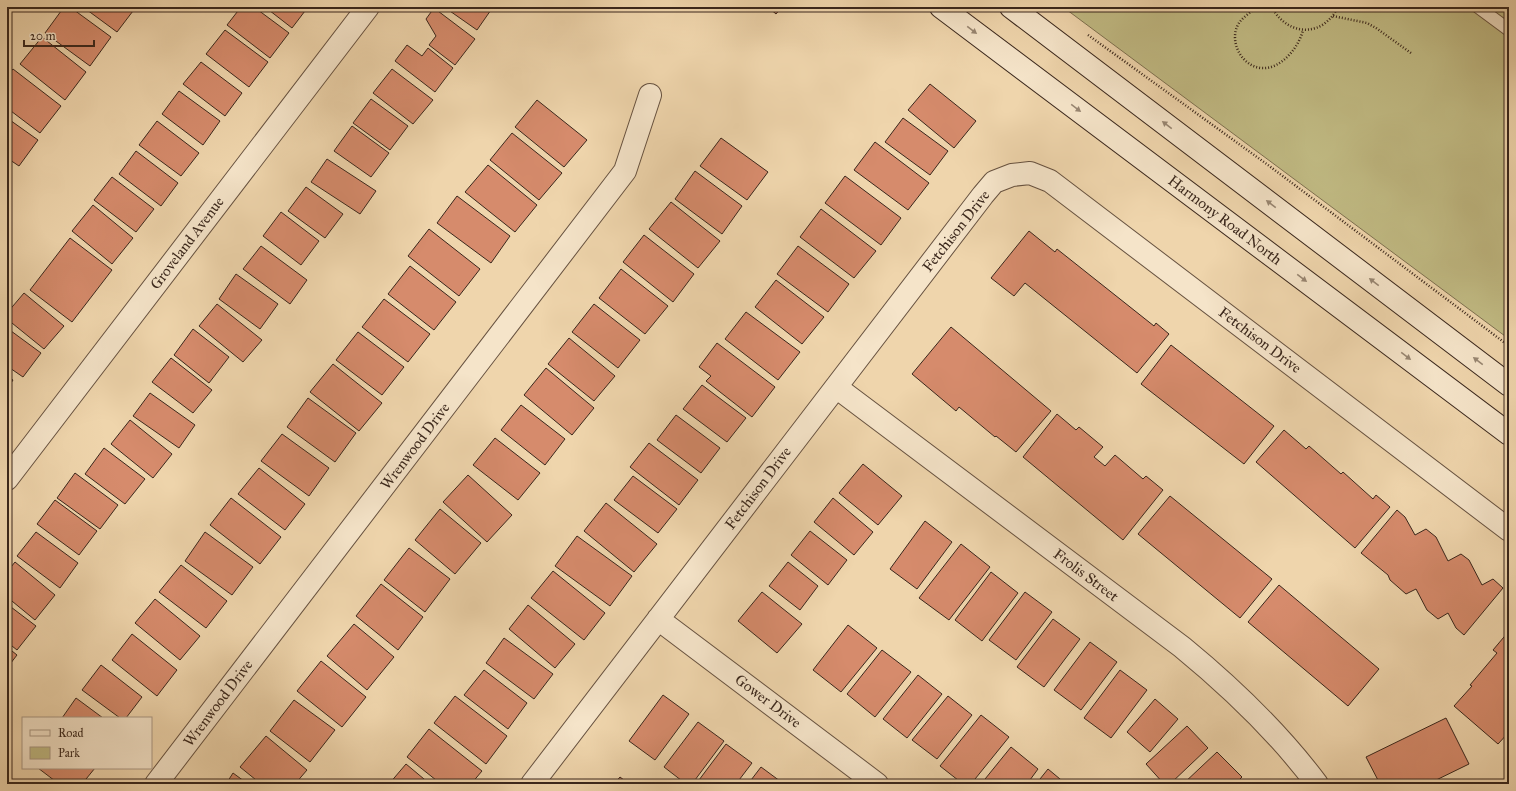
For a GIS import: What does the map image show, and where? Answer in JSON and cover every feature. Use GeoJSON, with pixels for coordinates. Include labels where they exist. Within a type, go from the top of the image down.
{"type":"FeatureCollection","features":[{"type":"Feature","properties":{"kind":"street","name":"Groveland Avenue"},"geometry":{"type":"LineString","coordinates":[[9,472],[368,7]]}},
{"type":"Feature","properties":{"kind":"street","name":"Harmony Road North"},"geometry":{"type":"LineString","coordinates":[[941,7],[1509,434]]}},
{"type":"Feature","properties":{"kind":"street"},"geometry":{"type":"LineString","coordinates":[[1011,7],[1509,384]]}},
{"type":"Feature","properties":{"kind":"street","name":"Wrenwood Drive"},"geometry":{"type":"LineString","coordinates":[[156,784],[625,171],[650,95]]}},
{"type":"Feature","properties":{"kind":"street","name":"Fetchison Drive"},"geometry":{"type":"LineString","coordinates":[[532,784],[994,182],[1012,174],[1030,173],[1050,181],[1509,530]]}},
{"type":"Feature","properties":{"kind":"street","name":"Frolis Street"},"geometry":{"type":"LineString","coordinates":[[836,387],[1182,647],[1214,673],[1252,708],[1282,740],[1317,784]]}},
{"type":"Feature","properties":{"kind":"street","name":"Gower Drive"},"geometry":{"type":"LineString","coordinates":[[658,619],[877,784]]}},
{"type":"Feature","properties":{"kind":"lane"},"geometry":{"type":"LineString","coordinates":[[1478,7],[1509,30]]}},
{"type":"Feature","properties":{"kind":"path"},"geometry":{"type":"LineString","coordinates":[[1257,7],[1239,22],[1234,37],[1240,53],[1253,66],[1262,68],[1271,67],[1281,62],[1297,45],[1302,37],[1303,30]]}},
{"type":"Feature","properties":{"kind":"path"},"geometry":{"type":"LineString","coordinates":[[1272,7],[1278,18],[1287,25],[1298,30],[1320,26],[1333,16],[1337,7]]}},
{"type":"Feature","properties":{"kind":"path"},"geometry":{"type":"LineString","coordinates":[[1333,16],[1372,26],[1411,53]]}},
{"type":"Feature","properties":{"kind":"path"},"geometry":{"type":"LineString","coordinates":[[1085,32],[1274,170],[1509,346]]}},
{"type":"Feature","properties":{"kind":"green space"},"geometry":{"type":"Polygon","coordinates":[[[1063,7],[1509,7],[1509,339],[1063,7]]]}},
{"type":"Feature","properties":{"kind":"building"},"geometry":{"type":"Polygon","coordinates":[[[64,7],[70,7],[111,37],[90,66],[45,33],[64,7]]]}},
{"type":"Feature","properties":{"kind":"building"},"geometry":{"type":"Polygon","coordinates":[[[83,7],[136,7],[117,32],[83,7]]]}},
{"type":"Feature","properties":{"kind":"building"},"geometry":{"type":"Polygon","coordinates":[[[241,7],[254,7],[289,33],[270,58],[227,25],[241,7]]]}},
{"type":"Feature","properties":{"kind":"building"},"geometry":{"type":"Polygon","coordinates":[[[265,7],[308,7],[292,28],[265,7]]]}},
{"type":"Feature","properties":{"kind":"building"},"geometry":{"type":"Polygon","coordinates":[[[449,7],[493,7],[477,30],[447,9],[449,7]]]}},
{"type":"Feature","properties":{"kind":"building"},"geometry":{"type":"Polygon","coordinates":[[[768,7],[782,7],[776,14],[768,7]]]}},
{"type":"Feature","properties":{"kind":"building"},"geometry":{"type":"Polygon","coordinates":[[[434,8],[475,39],[455,65],[429,45],[436,36],[426,19],[434,8]]]}},
{"type":"Feature","properties":{"kind":"building"},"geometry":{"type":"Polygon","coordinates":[[[225,30],[268,62],[249,87],[206,54],[225,30]]]}},
{"type":"Feature","properties":{"kind":"building"},"geometry":{"type":"Polygon","coordinates":[[[42,37],[86,72],[65,100],[20,64],[42,37]]]}},
{"type":"Feature","properties":{"kind":"building"},"geometry":{"type":"Polygon","coordinates":[[[407,45],[422,56],[428,48],[453,68],[435,92],[395,61],[407,45]]]}},
{"type":"Feature","properties":{"kind":"building"},"geometry":{"type":"Polygon","coordinates":[[[201,62],[242,93],[225,116],[183,84],[201,62]]]}},
{"type":"Feature","properties":{"kind":"building"},"geometry":{"type":"Polygon","coordinates":[[[13,69],[61,106],[40,133],[7,108],[7,76],[13,69]]]}},
{"type":"Feature","properties":{"kind":"building"},"geometry":{"type":"Polygon","coordinates":[[[392,69],[433,100],[413,124],[373,93],[392,69]]]}},
{"type":"Feature","properties":{"kind":"building"},"geometry":{"type":"Polygon","coordinates":[[[930,84],[976,121],[954,148],[908,110],[930,84]]]}},
{"type":"Feature","properties":{"kind":"building"},"geometry":{"type":"Polygon","coordinates":[[[179,91],[220,121],[203,145],[162,114],[179,91]]]}},
{"type":"Feature","properties":{"kind":"building"},"geometry":{"type":"Polygon","coordinates":[[[371,99],[408,126],[390,150],[353,123],[371,99]]]}},
{"type":"Feature","properties":{"kind":"building"},"geometry":{"type":"Polygon","coordinates":[[[537,100],[587,140],[564,167],[515,127],[537,100]]]}},
{"type":"Feature","properties":{"kind":"building"},"geometry":{"type":"Polygon","coordinates":[[[7,118],[38,140],[19,166],[7,158],[7,118]]]}},
{"type":"Feature","properties":{"kind":"building"},"geometry":{"type":"Polygon","coordinates":[[[903,118],[948,151],[930,175],[885,142],[903,118]]]}},
{"type":"Feature","properties":{"kind":"building"},"geometry":{"type":"Polygon","coordinates":[[[157,121],[199,153],[181,176],[139,145],[157,121]]]}},
{"type":"Feature","properties":{"kind":"building"},"geometry":{"type":"Polygon","coordinates":[[[352,126],[389,153],[371,177],[334,151],[352,126]]]}},
{"type":"Feature","properties":{"kind":"building"},"geometry":{"type":"Polygon","coordinates":[[[512,133],[562,173],[539,200],[490,160],[512,133]]]}},
{"type":"Feature","properties":{"kind":"building"},"geometry":{"type":"Polygon","coordinates":[[[721,138],[768,172],[747,200],[700,166],[721,138]]]}},
{"type":"Feature","properties":{"kind":"building"},"geometry":{"type":"Polygon","coordinates":[[[875,142],[929,183],[908,210],[854,170],[875,142]]]}},
{"type":"Feature","properties":{"kind":"building"},"geometry":{"type":"Polygon","coordinates":[[[136,151],[178,183],[161,206],[119,174],[136,151]]]}},
{"type":"Feature","properties":{"kind":"building"},"geometry":{"type":"Polygon","coordinates":[[[327,159],[376,191],[360,214],[311,182],[327,159]]]}},
{"type":"Feature","properties":{"kind":"building"},"geometry":{"type":"Polygon","coordinates":[[[488,165],[537,205],[515,232],[465,192],[488,165]]]}},
{"type":"Feature","properties":{"kind":"building"},"geometry":{"type":"Polygon","coordinates":[[[695,171],[742,206],[722,234],[675,199],[695,171]]]}},
{"type":"Feature","properties":{"kind":"building"},"geometry":{"type":"Polygon","coordinates":[[[845,176],[901,218],[881,245],[825,203],[845,176]]]}},
{"type":"Feature","properties":{"kind":"building"},"geometry":{"type":"Polygon","coordinates":[[[112,177],[154,209],[136,232],[94,200],[112,177]]]}},
{"type":"Feature","properties":{"kind":"building"},"geometry":{"type":"Polygon","coordinates":[[[306,187],[343,214],[325,238],[288,211],[306,187]]]}},
{"type":"Feature","properties":{"kind":"building"},"geometry":{"type":"Polygon","coordinates":[[[457,196],[510,236],[491,263],[437,223],[457,196]]]}},
{"type":"Feature","properties":{"kind":"building"},"geometry":{"type":"Polygon","coordinates":[[[671,202],[720,241],[698,268],[649,229],[671,202]]]}},
{"type":"Feature","properties":{"kind":"building"},"geometry":{"type":"Polygon","coordinates":[[[93,205],[133,238],[112,264],[72,231],[93,205]]]}},
{"type":"Feature","properties":{"kind":"building"},"geometry":{"type":"Polygon","coordinates":[[[821,209],[876,251],[854,278],[800,237],[821,209]]]}},
{"type":"Feature","properties":{"kind":"building"},"geometry":{"type":"Polygon","coordinates":[[[281,212],[319,241],[301,265],[263,236],[281,212]]]}},
{"type":"Feature","properties":{"kind":"building"},"geometry":{"type":"Polygon","coordinates":[[[429,229],[480,269],[459,296],[408,256],[429,229]]]}},
{"type":"Feature","properties":{"kind":"building"},"geometry":{"type":"Polygon","coordinates":[[[1029,231],[1055,252],[1057,249],[1154,326],[1156,323],[1169,334],[1137,373],[1025,283],[1014,296],[991,278],[1029,231]]]}},
{"type":"Feature","properties":{"kind":"building"},"geometry":{"type":"Polygon","coordinates":[[[644,235],[694,274],[673,302],[623,262],[644,235]]]}},
{"type":"Feature","properties":{"kind":"building"},"geometry":{"type":"Polygon","coordinates":[[[70,238],[112,270],[72,322],[30,290],[70,238]]]}},
{"type":"Feature","properties":{"kind":"building"},"geometry":{"type":"Polygon","coordinates":[[[261,246],[307,280],[290,304],[243,269],[261,246]]]}},
{"type":"Feature","properties":{"kind":"building"},"geometry":{"type":"Polygon","coordinates":[[[798,246],[849,284],[828,312],[777,274],[798,246]]]}},
{"type":"Feature","properties":{"kind":"building"},"geometry":{"type":"Polygon","coordinates":[[[410,266],[456,302],[434,330],[388,294],[410,266]]]}},
{"type":"Feature","properties":{"kind":"building"},"geometry":{"type":"Polygon","coordinates":[[[621,269],[668,306],[645,334],[599,298],[621,269]]]}},
{"type":"Feature","properties":{"kind":"building"},"geometry":{"type":"Polygon","coordinates":[[[236,274],[278,304],[260,329],[219,299],[236,274]]]}},
{"type":"Feature","properties":{"kind":"building"},"geometry":{"type":"Polygon","coordinates":[[[776,280],[824,317],[802,344],[755,307],[776,280]]]}},
{"type":"Feature","properties":{"kind":"building"},"geometry":{"type":"Polygon","coordinates":[[[24,293],[64,326],[44,349],[7,319],[7,313],[24,293]]]}},
{"type":"Feature","properties":{"kind":"building"},"geometry":{"type":"Polygon","coordinates":[[[384,299],[430,334],[408,362],[362,327],[384,299]]]}},
{"type":"Feature","properties":{"kind":"building"},"geometry":{"type":"Polygon","coordinates":[[[217,304],[262,340],[243,362],[199,326],[217,304]]]}},
{"type":"Feature","properties":{"kind":"building"},"geometry":{"type":"Polygon","coordinates":[[[594,304],[640,340],[618,368],[572,332],[594,304]]]}},
{"type":"Feature","properties":{"kind":"building"},"geometry":{"type":"Polygon","coordinates":[[[746,312],[800,352],[778,380],[725,339],[746,312]]]}},
{"type":"Feature","properties":{"kind":"building"},"geometry":{"type":"Polygon","coordinates":[[[951,327],[1051,411],[1016,452],[996,436],[995,437],[959,407],[956,411],[912,374],[951,327]]]}},
{"type":"Feature","properties":{"kind":"building"},"geometry":{"type":"Polygon","coordinates":[[[7,328],[41,353],[23,377],[7,366],[7,328]]]}},
{"type":"Feature","properties":{"kind":"building"},"geometry":{"type":"Polygon","coordinates":[[[193,329],[229,357],[209,383],[174,355],[193,329]]]}},
{"type":"Feature","properties":{"kind":"building"},"geometry":{"type":"Polygon","coordinates":[[[358,332],[404,367],[382,395],[336,360],[358,332]]]}},
{"type":"Feature","properties":{"kind":"building"},"geometry":{"type":"Polygon","coordinates":[[[569,338],[615,376],[594,401],[548,364],[569,338]]]}},
{"type":"Feature","properties":{"kind":"building"},"geometry":{"type":"Polygon","coordinates":[[[717,343],[775,387],[752,417],[706,381],[711,376],[699,367],[717,343]]]}},
{"type":"Feature","properties":{"kind":"building"},"geometry":{"type":"Polygon","coordinates":[[[1171,345],[1274,426],[1244,464],[1141,384],[1171,345]]]}},
{"type":"Feature","properties":{"kind":"building"},"geometry":{"type":"Polygon","coordinates":[[[171,358],[212,390],[193,413],[152,382],[171,358]]]}},
{"type":"Feature","properties":{"kind":"building"},"geometry":{"type":"Polygon","coordinates":[[[333,364],[382,403],[359,431],[310,392],[333,364]]]}},
{"type":"Feature","properties":{"kind":"building"},"geometry":{"type":"Polygon","coordinates":[[[546,368],[594,408],[572,435],[524,395],[546,368]]]}},
{"type":"Feature","properties":{"kind":"building"},"geometry":{"type":"Polygon","coordinates":[[[7,376],[13,380],[7,389],[7,376]]]}},
{"type":"Feature","properties":{"kind":"building"},"geometry":{"type":"Polygon","coordinates":[[[702,385],[746,418],[727,442],[683,409],[702,385]]]}},
{"type":"Feature","properties":{"kind":"building"},"geometry":{"type":"Polygon","coordinates":[[[150,393],[195,425],[179,448],[133,416],[150,393]]]}},
{"type":"Feature","properties":{"kind":"building"},"geometry":{"type":"Polygon","coordinates":[[[308,398],[356,433],[335,462],[287,427],[308,398]]]}},
{"type":"Feature","properties":{"kind":"building"},"geometry":{"type":"Polygon","coordinates":[[[521,405],[565,439],[545,465],[501,430],[521,405]]]}},
{"type":"Feature","properties":{"kind":"building"},"geometry":{"type":"Polygon","coordinates":[[[1057,414],[1076,430],[1079,427],[1103,447],[1094,457],[1105,466],[1115,455],[1143,479],[1146,476],[1163,490],[1123,540],[1023,457],[1057,414]]]}},
{"type":"Feature","properties":{"kind":"building"},"geometry":{"type":"Polygon","coordinates":[[[676,415],[720,448],[701,473],[657,440],[676,415]]]}},
{"type":"Feature","properties":{"kind":"building"},"geometry":{"type":"Polygon","coordinates":[[[130,420],[172,454],[153,478],[111,444],[130,420]]]}},
{"type":"Feature","properties":{"kind":"building"},"geometry":{"type":"Polygon","coordinates":[[[1284,430],[1306,449],[1309,446],[1341,474],[1343,472],[1373,499],[1376,495],[1390,507],[1355,548],[1256,462],[1284,430]]]}},
{"type":"Feature","properties":{"kind":"building"},"geometry":{"type":"Polygon","coordinates":[[[282,434],[329,468],[309,496],[261,461],[282,434]]]}},
{"type":"Feature","properties":{"kind":"building"},"geometry":{"type":"Polygon","coordinates":[[[495,438],[540,473],[518,500],[473,465],[495,438]]]}},
{"type":"Feature","properties":{"kind":"building"},"geometry":{"type":"Polygon","coordinates":[[[649,443],[698,480],[679,505],[630,467],[649,443]]]}},
{"type":"Feature","properties":{"kind":"building"},"geometry":{"type":"Polygon","coordinates":[[[104,448],[145,479],[125,504],[85,474],[104,448]]]}},
{"type":"Feature","properties":{"kind":"building"},"geometry":{"type":"Polygon","coordinates":[[[863,464],[902,496],[878,525],[839,493],[863,464]]]}},
{"type":"Feature","properties":{"kind":"building"},"geometry":{"type":"Polygon","coordinates":[[[259,468],[305,504],[285,530],[238,494],[259,468]]]}},
{"type":"Feature","properties":{"kind":"building"},"geometry":{"type":"Polygon","coordinates":[[[75,473],[118,505],[100,529],[57,498],[75,473]]]}},
{"type":"Feature","properties":{"kind":"building"},"geometry":{"type":"Polygon","coordinates":[[[468,475],[512,515],[487,542],[443,502],[468,475]]]}},
{"type":"Feature","properties":{"kind":"building"},"geometry":{"type":"Polygon","coordinates":[[[633,476],[677,509],[658,533],[614,500],[633,476]]]}},
{"type":"Feature","properties":{"kind":"building"},"geometry":{"type":"Polygon","coordinates":[[[1170,496],[1272,579],[1240,618],[1138,534],[1170,496]]]}},
{"type":"Feature","properties":{"kind":"building"},"geometry":{"type":"Polygon","coordinates":[[[231,498],[281,537],[260,564],[210,525],[231,498]]]}},
{"type":"Feature","properties":{"kind":"building"},"geometry":{"type":"Polygon","coordinates":[[[833,498],[873,532],[854,555],[814,522],[833,498]]]}},
{"type":"Feature","properties":{"kind":"building"},"geometry":{"type":"Polygon","coordinates":[[[55,500],[97,531],[79,555],[37,524],[55,500]]]}},
{"type":"Feature","properties":{"kind":"building"},"geometry":{"type":"Polygon","coordinates":[[[606,503],[657,544],[634,572],[584,531],[606,503]]]}},
{"type":"Feature","properties":{"kind":"building"},"geometry":{"type":"Polygon","coordinates":[[[440,509],[481,543],[455,574],[415,540],[440,509]]]}},
{"type":"Feature","properties":{"kind":"building"},"geometry":{"type":"Polygon","coordinates":[[[1397,510],[1405,517],[1415,535],[1426,529],[1436,537],[1448,561],[1461,554],[1469,560],[1482,585],[1493,579],[1503,588],[1464,635],[1456,628],[1448,613],[1438,619],[1427,610],[1416,589],[1406,594],[1390,580],[1388,575],[1361,553],[1397,510]]]}},
{"type":"Feature","properties":{"kind":"building"},"geometry":{"type":"Polygon","coordinates":[[[925,521],[952,542],[917,589],[890,569],[925,521]]]}},
{"type":"Feature","properties":{"kind":"building"},"geometry":{"type":"Polygon","coordinates":[[[810,531],[847,560],[828,585],[791,555],[810,531]]]}},
{"type":"Feature","properties":{"kind":"building"},"geometry":{"type":"Polygon","coordinates":[[[36,532],[78,563],[60,588],[17,556],[36,532]]]}},
{"type":"Feature","properties":{"kind":"building"},"geometry":{"type":"Polygon","coordinates":[[[205,532],[253,567],[232,595],[185,561],[205,532]]]}},
{"type":"Feature","properties":{"kind":"building"},"geometry":{"type":"Polygon","coordinates":[[[577,536],[632,576],[610,606],[555,566],[577,536]]]}},
{"type":"Feature","properties":{"kind":"building"},"geometry":{"type":"Polygon","coordinates":[[[961,544],[990,567],[949,620],[919,598],[961,544]]]}},
{"type":"Feature","properties":{"kind":"building"},"geometry":{"type":"Polygon","coordinates":[[[409,548],[450,579],[425,612],[384,580],[409,548]]]}},
{"type":"Feature","properties":{"kind":"building"},"geometry":{"type":"Polygon","coordinates":[[[15,562],[55,595],[35,620],[7,597],[7,572],[15,562]]]}},
{"type":"Feature","properties":{"kind":"building"},"geometry":{"type":"Polygon","coordinates":[[[788,562],[818,586],[800,610],[769,586],[788,562]]]}},
{"type":"Feature","properties":{"kind":"building"},"geometry":{"type":"Polygon","coordinates":[[[181,565],[227,601],[206,628],[159,592],[181,565]]]}},
{"type":"Feature","properties":{"kind":"building"},"geometry":{"type":"Polygon","coordinates":[[[553,571],[605,613],[584,640],[531,598],[553,571]]]}},
{"type":"Feature","properties":{"kind":"building"},"geometry":{"type":"Polygon","coordinates":[[[991,572],[1018,593],[982,641],[955,620],[991,572]]]}},
{"type":"Feature","properties":{"kind":"building"},"geometry":{"type":"Polygon","coordinates":[[[381,584],[423,617],[398,650],[356,616],[381,584]]]}},
{"type":"Feature","properties":{"kind":"building"},"geometry":{"type":"Polygon","coordinates":[[[1279,585],[1379,669],[1348,706],[1248,622],[1279,585]]]}},
{"type":"Feature","properties":{"kind":"building"},"geometry":{"type":"Polygon","coordinates":[[[762,592],[802,624],[777,653],[738,621],[762,592]]]}},
{"type":"Feature","properties":{"kind":"building"},"geometry":{"type":"Polygon","coordinates":[[[1025,592],[1052,612],[1016,660],[989,640],[1025,592]]]}},
{"type":"Feature","properties":{"kind":"building"},"geometry":{"type":"Polygon","coordinates":[[[155,599],[200,636],[180,660],[135,623],[155,599]]]}},
{"type":"Feature","properties":{"kind":"building"},"geometry":{"type":"Polygon","coordinates":[[[7,604],[36,626],[17,650],[7,642],[7,604]]]}},
{"type":"Feature","properties":{"kind":"building"},"geometry":{"type":"Polygon","coordinates":[[[528,605],[575,644],[555,668],[509,629],[528,605]]]}},
{"type":"Feature","properties":{"kind":"building"},"geometry":{"type":"Polygon","coordinates":[[[1053,619],[1080,639],[1044,687],[1017,667],[1053,619]]]}},
{"type":"Feature","properties":{"kind":"building"},"geometry":{"type":"Polygon","coordinates":[[[354,624],[394,657],[367,690],[327,656],[354,624]]]}},
{"type":"Feature","properties":{"kind":"building"},"geometry":{"type":"Polygon","coordinates":[[[848,625],[877,648],[841,692],[813,670],[848,625]]]}},
{"type":"Feature","properties":{"kind":"building"},"geometry":{"type":"Polygon","coordinates":[[[1509,631],[1509,732],[1498,744],[1454,706],[1472,686],[1470,685],[1497,653],[1493,650],[1509,631]]]}},
{"type":"Feature","properties":{"kind":"building"},"geometry":{"type":"Polygon","coordinates":[[[132,634],[177,670],[157,696],[112,660],[132,634]]]}},
{"type":"Feature","properties":{"kind":"building"},"geometry":{"type":"Polygon","coordinates":[[[504,638],[553,674],[534,699],[486,663],[504,638]]]}},
{"type":"Feature","properties":{"kind":"building"},"geometry":{"type":"Polygon","coordinates":[[[1090,642],[1117,662],[1081,710],[1054,690],[1090,642]]]}},
{"type":"Feature","properties":{"kind":"building"},"geometry":{"type":"Polygon","coordinates":[[[7,647],[17,655],[7,668],[7,647]]]}},
{"type":"Feature","properties":{"kind":"building"},"geometry":{"type":"Polygon","coordinates":[[[882,650],[911,672],[875,717],[847,694],[882,650]]]}},
{"type":"Feature","properties":{"kind":"building"},"geometry":{"type":"Polygon","coordinates":[[[321,661],[366,697],[342,727],[297,691],[321,661]]]}},
{"type":"Feature","properties":{"kind":"building"},"geometry":{"type":"Polygon","coordinates":[[[101,665],[142,697],[127,717],[119,717],[82,690],[101,665]]]}},
{"type":"Feature","properties":{"kind":"building"},"geometry":{"type":"Polygon","coordinates":[[[484,670],[527,703],[508,729],[464,695],[484,670]]]}},
{"type":"Feature","properties":{"kind":"building"},"geometry":{"type":"Polygon","coordinates":[[[1120,670],[1147,690],[1111,738],[1084,718],[1120,670]]]}},
{"type":"Feature","properties":{"kind":"building"},"geometry":{"type":"Polygon","coordinates":[[[918,675],[942,694],[907,738],[883,719],[918,675]]]}},
{"type":"Feature","properties":{"kind":"building"},"geometry":{"type":"Polygon","coordinates":[[[663,695],[689,714],[655,760],[629,741],[663,695]]]}},
{"type":"Feature","properties":{"kind":"building"},"geometry":{"type":"Polygon","coordinates":[[[455,696],[507,736],[486,764],[434,723],[455,696]]]}},
{"type":"Feature","properties":{"kind":"building"},"geometry":{"type":"Polygon","coordinates":[[[948,696],[972,715],[937,759],[912,740],[948,696]]]}},
{"type":"Feature","properties":{"kind":"building"},"geometry":{"type":"Polygon","coordinates":[[[76,698],[102,717],[63,717],[76,698]]]}},
{"type":"Feature","properties":{"kind":"building"},"geometry":{"type":"Polygon","coordinates":[[[1155,699],[1178,719],[1150,752],[1127,732],[1155,699]]]}},
{"type":"Feature","properties":{"kind":"building"},"geometry":{"type":"Polygon","coordinates":[[[294,700],[335,730],[310,762],[270,731],[294,700]]]}},
{"type":"Feature","properties":{"kind":"building"},"geometry":{"type":"Polygon","coordinates":[[[981,715],[1009,737],[971,784],[963,784],[940,766],[981,715]]]}},
{"type":"Feature","properties":{"kind":"building"},"geometry":{"type":"Polygon","coordinates":[[[1446,718],[1469,764],[1428,784],[1380,784],[1366,757],[1446,718]]]}},
{"type":"Feature","properties":{"kind":"building"},"geometry":{"type":"Polygon","coordinates":[[[698,722],[724,741],[692,784],[686,784],[664,767],[698,722]]]}},
{"type":"Feature","properties":{"kind":"building"},"geometry":{"type":"Polygon","coordinates":[[[1187,726],[1208,748],[1170,784],[1164,784],[1146,764],[1187,726]]]}},
{"type":"Feature","properties":{"kind":"building"},"geometry":{"type":"Polygon","coordinates":[[[429,729],[482,771],[471,784],[441,784],[407,757],[429,729]]]}},
{"type":"Feature","properties":{"kind":"building"},"geometry":{"type":"Polygon","coordinates":[[[266,736],[307,770],[295,784],[261,784],[240,767],[266,736]]]}},
{"type":"Feature","properties":{"kind":"building"},"geometry":{"type":"Polygon","coordinates":[[[726,744],[752,763],[736,784],[696,784],[726,744]]]}},
{"type":"Feature","properties":{"kind":"building"},"geometry":{"type":"Polygon","coordinates":[[[1011,747],[1038,769],[1027,784],[981,784],[1011,747]]]}},
{"type":"Feature","properties":{"kind":"building"},"geometry":{"type":"Polygon","coordinates":[[[1217,752],[1242,777],[1235,784],[1183,784],[1217,752]]]}},
{"type":"Feature","properties":{"kind":"building"},"geometry":{"type":"Polygon","coordinates":[[[406,764],[430,784],[389,784],[406,764]]]}},
{"type":"Feature","properties":{"kind":"building"},"geometry":{"type":"Polygon","coordinates":[[[761,767],[784,784],[748,784],[761,767]]]}},
{"type":"Feature","properties":{"kind":"building"},"geometry":{"type":"Polygon","coordinates":[[[39,769],[94,769],[82,784],[59,784],[39,769]]]}},
{"type":"Feature","properties":{"kind":"building"},"geometry":{"type":"Polygon","coordinates":[[[1048,769],[1066,784],[1036,784],[1048,769]]]}},
{"type":"Feature","properties":{"kind":"building"},"geometry":{"type":"Polygon","coordinates":[[[233,773],[248,784],[226,784],[233,773]]]}},
{"type":"Feature","properties":{"kind":"building"},"geometry":{"type":"Polygon","coordinates":[[[620,777],[629,784],[614,784],[620,777]]]}}]}
